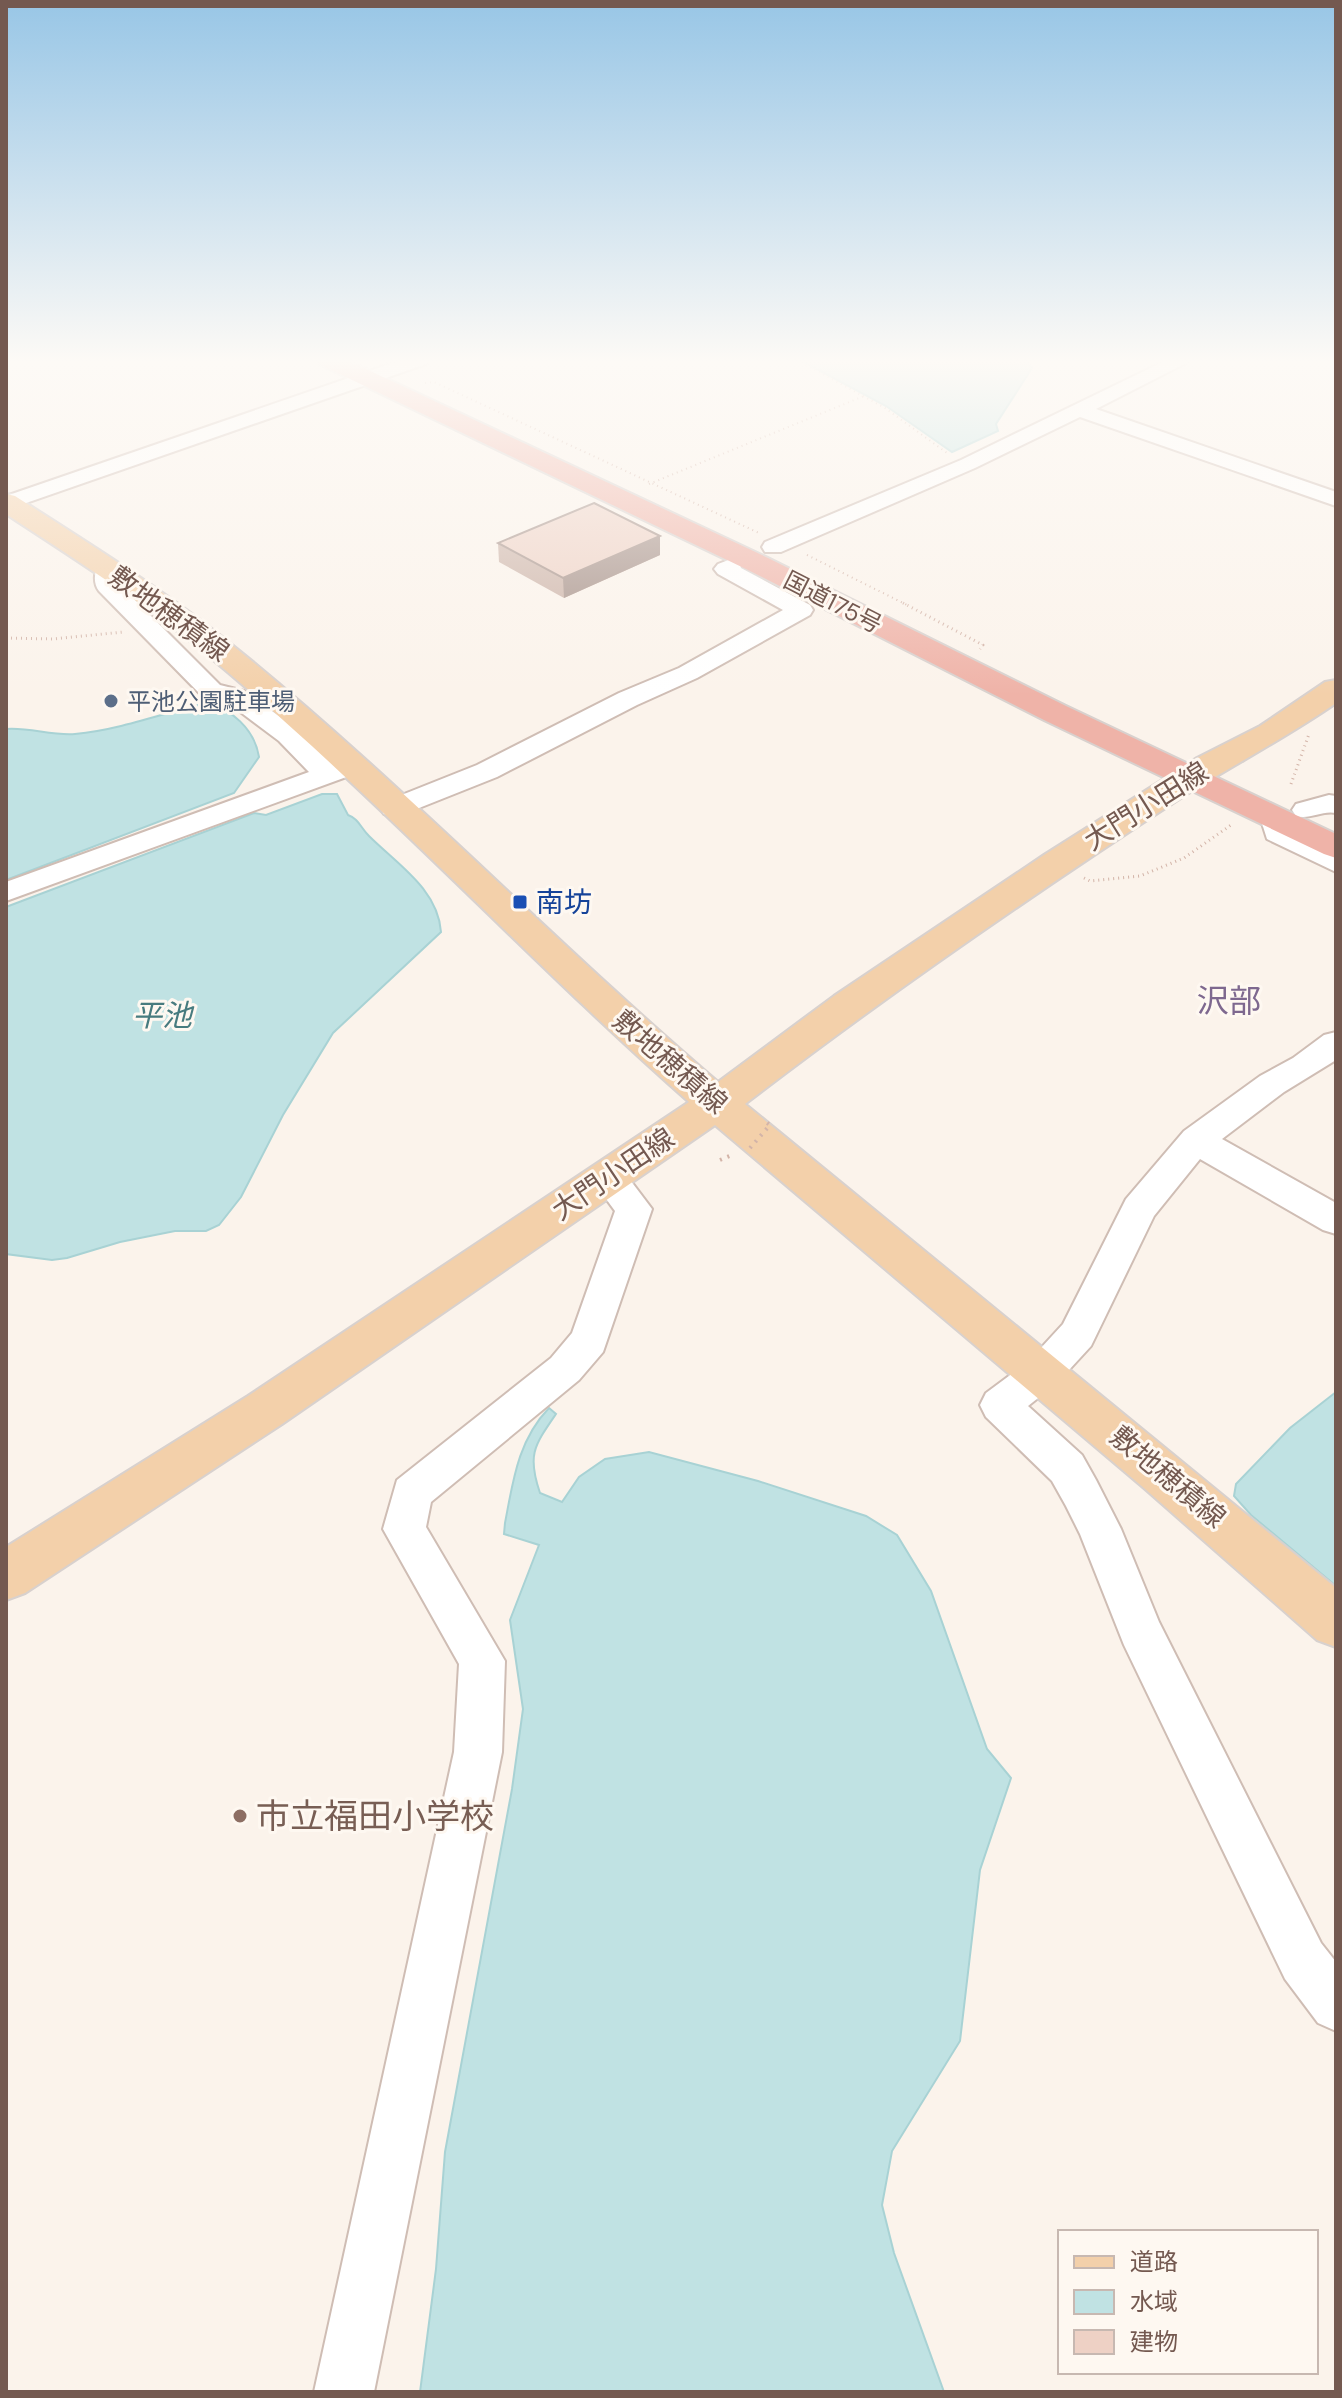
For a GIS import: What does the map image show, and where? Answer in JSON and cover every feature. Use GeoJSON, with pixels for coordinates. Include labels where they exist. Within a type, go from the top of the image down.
{"type":"FeatureCollection","features":[{"type":"Feature","properties":{"kind":"highway","name":"国道175号"},"geometry":{"type":"LineString","coordinates":[[575,472],[758,564],[1198,771],[1336,824]]}},
{"type":"Feature","properties":{"kind":"highway","name":"国道175号"},"geometry":{"type":"LineString","coordinates":[[614,472],[1198,771],[1274,817],[1336,847]]}},
{"type":"Feature","properties":{"kind":"main road","name":"敷地穂積線"},"geometry":{"type":"LineString","coordinates":[[6,503],[171,611],[237,664],[338,770],[394,808],[481,892],[717,1104],[1043,1372],[1336,1622]]}},
{"type":"Feature","properties":{"kind":"main road","name":"大門小田線"},"geometry":{"type":"LineString","coordinates":[[6,1576],[265,1410],[717,1104],[848,1005],[1057,863],[1198,771],[1272,733],[1328,697]]}},
{"type":"Feature","properties":{"kind":"street"},"geometry":{"type":"LineString","coordinates":[[6,503],[91,472]]}},
{"type":"Feature","properties":{"kind":"street"},"geometry":{"type":"LineString","coordinates":[[778,545],[949,472]]}},
{"type":"Feature","properties":{"kind":"street"},"geometry":{"type":"LineString","coordinates":[[1258,472],[1336,499]]}},
{"type":"Feature","properties":{"kind":"street"},"geometry":{"type":"LineString","coordinates":[[394,808],[487,771],[628,699],[688,673],[801,610],[726,569],[731,566]]}},
{"type":"Feature","properties":{"kind":"street"},"geometry":{"type":"LineString","coordinates":[[107,569],[107,586],[211,691],[235,696],[338,770]]}},
{"type":"Feature","properties":{"kind":"street"},"geometry":{"type":"LineString","coordinates":[[6,892],[338,770]]}},
{"type":"Feature","properties":{"kind":"street"},"geometry":{"type":"LineString","coordinates":[[1306,810],[1329,803],[1336,805]]}},
{"type":"Feature","properties":{"kind":"street"},"geometry":{"type":"LineString","coordinates":[[1274,817],[1277,833],[1336,863]]}},
{"type":"Feature","properties":{"kind":"street"},"geometry":{"type":"LineString","coordinates":[[1336,1043],[1305,1066],[1272,1084],[1196,1140],[1139,1209],[1077,1335],[1043,1372],[1000,1405],[1067,1468],[1100,1529],[1140,1630],[1303,1961],[1336,2005]]}},
{"type":"Feature","properties":{"kind":"street"},"geometry":{"type":"LineString","coordinates":[[1196,1140],[1336,1220]]}},
{"type":"Feature","properties":{"kind":"street"},"geometry":{"type":"LineString","coordinates":[[344,2392],[478,1752],[482,1661],[404,1529],[406,1517],[412,1493],[565,1369],[589,1341],[634,1209],[608,1177]]}},
{"type":"Feature","properties":{"kind":"path"},"geometry":{"type":"LineString","coordinates":[[624,472],[983,645],[976,656]]}},
{"type":"Feature","properties":{"kind":"path"},"geometry":{"type":"LineString","coordinates":[[649,484],[679,472]]}},
{"type":"Feature","properties":{"kind":"path"},"geometry":{"type":"LineString","coordinates":[[6,638],[53,639],[118,631],[157,636]]}},
{"type":"Feature","properties":{"kind":"path"},"geometry":{"type":"LineString","coordinates":[[1291,784],[1292,774],[1328,697]]}},
{"type":"Feature","properties":{"kind":"path"},"geometry":{"type":"LineString","coordinates":[[1057,863],[1090,881],[1140,876],[1184,858],[1231,825]]}},
{"type":"Feature","properties":{"kind":"path"},"geometry":{"type":"LineString","coordinates":[[750,1148],[770,1125],[766,1122]]}},
{"type":"Feature","properties":{"kind":"water"},"geometry":{"type":"Polygon","coordinates":[[[204,703],[223,709],[240,721],[257,747],[259,757],[234,793],[6,880],[6,729],[66,734],[91,732],[204,703]]]}},
{"type":"Feature","properties":{"kind":"water","name":"平池"},"geometry":{"type":"Polygon","coordinates":[[[322,794],[337,794],[348,815],[414,878],[432,903],[441,932],[333,1033],[283,1115],[241,1197],[219,1225],[206,1231],[175,1231],[120,1242],[67,1258],[52,1260],[6,1254],[6,907],[254,813],[266,815],[322,794]]]}},
{"type":"Feature","properties":{"kind":"water"},"geometry":{"type":"Polygon","coordinates":[[[1336,1392],[1336,1586],[1251,1515],[1234,1496],[1236,1484],[1290,1428],[1336,1392]]]}},
{"type":"Feature","properties":{"kind":"water"},"geometry":{"type":"Polygon","coordinates":[[[549,1408],[556,1414],[538,1443],[534,1469],[540,1493],[562,1502],[579,1477],[605,1459],[649,1452],[758,1481],[866,1516],[897,1535],[931,1591],[987,1749],[1011,1778],[980,1870],[960,2041],[892,2151],[882,2205],[894,2253],[944,2392],[420,2392],[436,2269],[445,2152],[512,1789],[523,1709],[510,1620],[539,1545],[504,1534],[505,1523],[514,1477],[524,1447],[549,1408]]]}},
{"type":"Feature","properties":{"kind":"building"},"geometry":{"type":"Polygon","coordinates":[[[594,503],[660,536],[563,578],[498,543],[594,503]]]}},
{"type":"Feature","properties":{"kind":"place","name":"平池公園駐車場"},"geometry":{"type":"Point","coordinates":[111,701]}},
{"type":"Feature","properties":{"kind":"place","name":"南坊"},"geometry":{"type":"Point","coordinates":[520,902]}},
{"type":"Feature","properties":{"kind":"place","name":"市立福田小学校"},"geometry":{"type":"Point","coordinates":[240,1816]}},
{"type":"Feature","properties":{"kind":"district","name":"沢部"},"geometry":{"type":"Point","coordinates":[1229,1001]}}]}
